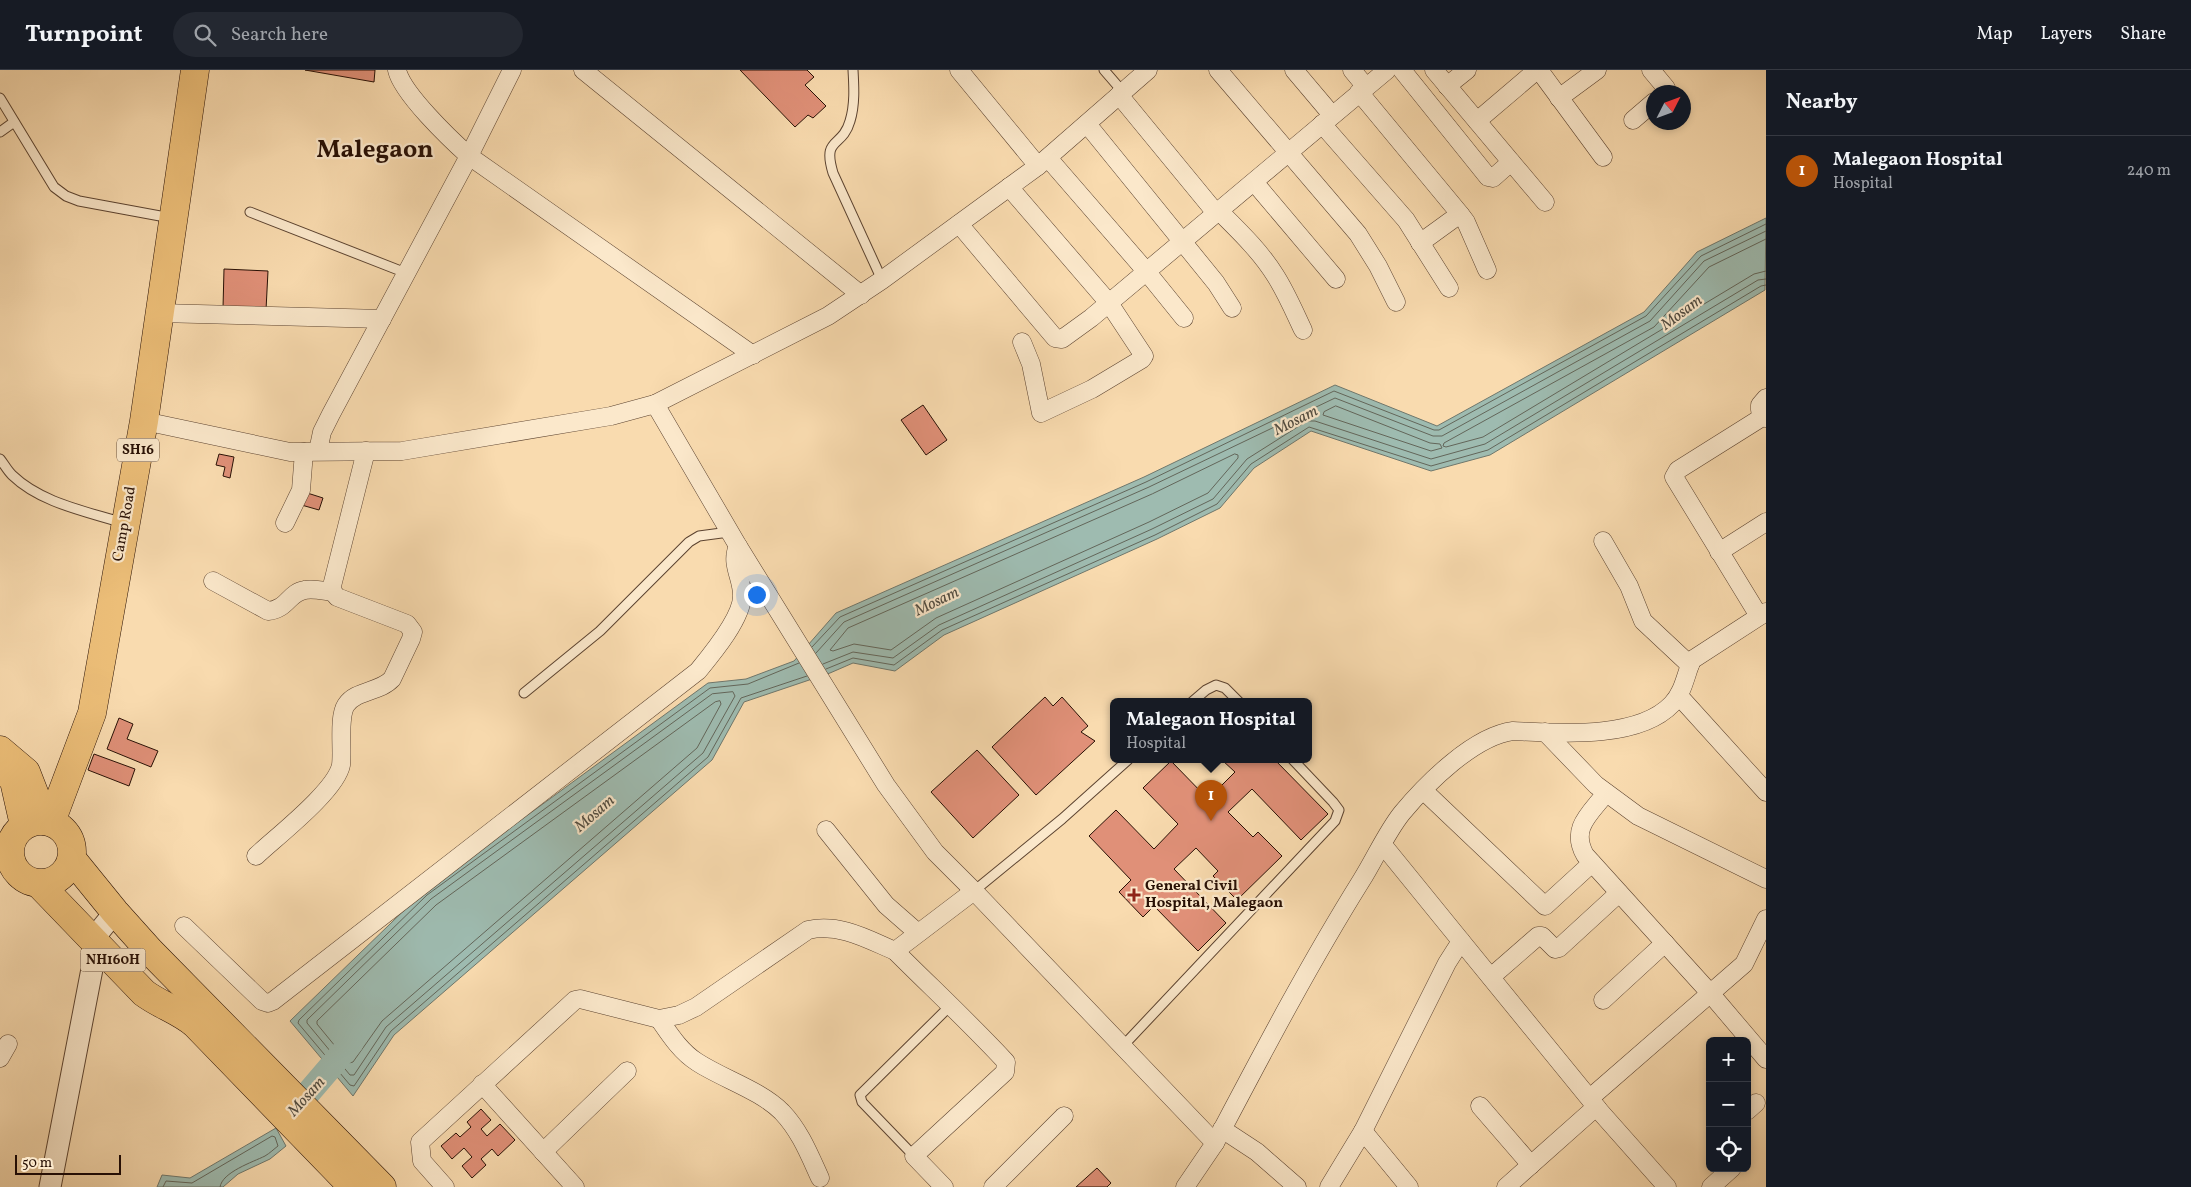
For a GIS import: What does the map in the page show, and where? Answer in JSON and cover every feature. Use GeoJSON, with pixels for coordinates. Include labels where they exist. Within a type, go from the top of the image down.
{"type":"FeatureCollection","features":[{"type":"Feature","properties":{"kind":"main road","name":"Camp Road"},"geometry":{"type":"LineString","coordinates":[[40,823],[92,714],[144,420],[195,70]]}},
{"type":"Feature","properties":{"kind":"main road"},"geometry":{"type":"LineString","coordinates":[[0,750],[26,772],[40,823]]}},
{"type":"Feature","properties":{"kind":"main road"},"geometry":{"type":"LineString","coordinates":[[0,767],[14,781],[40,823]]}},
{"type":"Feature","properties":{"kind":"main road","name":"NH160H"},"geometry":{"type":"LineString","coordinates":[[353,1187],[202,1017],[114,912],[72,859],[71,841],[60,826],[40,823],[12,839],[5,861],[23,879],[39,884],[158,1004],[183,1015],[202,1017],[382,1187]]}},
{"type":"Feature","properties":{"kind":"main road"},"geometry":{"type":"LineString","coordinates":[[39,884],[56,881],[63,875],[72,859]]}},
{"type":"Feature","properties":{"kind":"street"},"geometry":{"type":"LineString","coordinates":[[396,70],[403,85],[450,138],[469,156],[753,355]]}},
{"type":"Feature","properties":{"kind":"street"},"geometry":{"type":"LineString","coordinates":[[285,523],[301,490],[311,451],[469,156],[512,70]]}},
{"type":"Feature","properties":{"kind":"street"},"geometry":{"type":"LineString","coordinates":[[583,70],[861,295]]}},
{"type":"Feature","properties":{"kind":"street"},"geometry":{"type":"LineString","coordinates":[[959,70],[1146,271],[1184,318]]}},
{"type":"Feature","properties":{"kind":"street"},"geometry":{"type":"LineString","coordinates":[[144,420],[290,452],[402,451],[610,416],[655,404],[828,316],[861,295],[1043,162],[1148,70]]}},
{"type":"Feature","properties":{"kind":"street"},"geometry":{"type":"LineString","coordinates":[[1218,70],[1358,234],[1378,266],[1396,302]]}},
{"type":"Feature","properties":{"kind":"street"},"geometry":{"type":"LineString","coordinates":[[1294,70],[1327,120],[1406,220],[1449,288]]}},
{"type":"Feature","properties":{"kind":"street"},"geometry":{"type":"LineString","coordinates":[[1352,70],[1363,89],[1460,214],[1487,270]]}},
{"type":"Feature","properties":{"kind":"street"},"geometry":{"type":"LineString","coordinates":[[959,224],[1055,338],[1062,339],[1109,303],[1387,70]]}},
{"type":"Feature","properties":{"kind":"street"},"geometry":{"type":"LineString","coordinates":[[1402,70],[1488,177],[1493,178],[1512,162]]}},
{"type":"Feature","properties":{"kind":"street"},"geometry":{"type":"LineString","coordinates":[[1434,70],[1545,202]]}},
{"type":"Feature","properties":{"kind":"street"},"geometry":{"type":"LineString","coordinates":[[1448,86],[1467,70]]}},
{"type":"Feature","properties":{"kind":"street"},"geometry":{"type":"LineString","coordinates":[[1476,120],[1538,70],[1603,157]]}},
{"type":"Feature","properties":{"kind":"street"},"geometry":{"type":"LineString","coordinates":[[1559,98],[1597,70]]}},
{"type":"Feature","properties":{"kind":"street"},"geometry":{"type":"LineString","coordinates":[[1651,70],[1665,85]]}},
{"type":"Feature","properties":{"kind":"street"},"geometry":{"type":"LineString","coordinates":[[1121,94],[1218,212],[1260,254],[1287,295],[1303,330]]}},
{"type":"Feature","properties":{"kind":"street"},"geometry":{"type":"LineString","coordinates":[[1633,120],[1646,109]]}},
{"type":"Feature","properties":{"kind":"street"},"geometry":{"type":"LineString","coordinates":[[1087,124],[1216,283],[1232,308]]}},
{"type":"Feature","properties":{"kind":"street"},"geometry":{"type":"LineString","coordinates":[[1254,182],[1336,279]]}},
{"type":"Feature","properties":{"kind":"street"},"geometry":{"type":"LineString","coordinates":[[1009,187],[1109,303],[1144,358],[1092,389],[1044,413],[1040,412],[1031,364],[1022,342]]}},
{"type":"Feature","properties":{"kind":"street"},"geometry":{"type":"LineString","coordinates":[[1420,243],[1460,214]]}},
{"type":"Feature","properties":{"kind":"street"},"geometry":{"type":"LineString","coordinates":[[159,313],[382,319]]}},
{"type":"Feature","properties":{"kind":"street"},"geometry":{"type":"LineString","coordinates":[[655,404],[738,546],[886,786],[935,852],[1122,1047],[1219,1136],[1257,1152],[1296,1187]]}},
{"type":"Feature","properties":{"kind":"street"},"geometry":{"type":"LineString","coordinates":[[1185,1187],[1219,1136],[1322,944],[1402,813],[1424,790],[1463,754],[1478,742],[1492,735],[1513,731],[1598,733],[1635,724],[1662,713],[1684,688],[1690,666],[1697,655],[1763,614],[1719,552],[1675,480],[1675,473],[1765,411]]}},
{"type":"Feature","properties":{"kind":"street"},"geometry":{"type":"LineString","coordinates":[[256,856],[316,802],[330,786],[341,765],[344,709],[353,698],[387,684],[392,679],[413,632],[407,624],[336,597],[333,592],[332,586],[366,451]]}},
{"type":"Feature","properties":{"kind":"street"},"geometry":{"type":"LineString","coordinates":[[1719,552],[1766,522]]}},
{"type":"Feature","properties":{"kind":"street"},"geometry":{"type":"LineString","coordinates":[[1604,541],[1629,586],[1643,621],[1690,666]]}},
{"type":"Feature","properties":{"kind":"street"},"geometry":{"type":"LineString","coordinates":[[184,926],[262,1001],[268,1003],[273,1001],[698,671],[711,655],[739,611],[742,597],[741,580],[734,558],[738,546]]}},
{"type":"Feature","properties":{"kind":"street"},"geometry":{"type":"LineString","coordinates":[[213,581],[268,611],[277,610],[284,606],[291,597],[305,590],[333,592]]}},
{"type":"Feature","properties":{"kind":"street"},"geometry":{"type":"LineString","coordinates":[[1678,696],[1766,792]]}},
{"type":"Feature","properties":{"kind":"street"},"geometry":{"type":"LineString","coordinates":[[1545,732],[1606,793],[1638,816],[1766,879]]}},
{"type":"Feature","properties":{"kind":"street"},"geometry":{"type":"LineString","coordinates":[[1424,790],[1545,906],[1592,863]]}},
{"type":"Feature","properties":{"kind":"street"},"geometry":{"type":"LineString","coordinates":[[1606,793],[1579,830],[1579,845],[1592,863],[1710,993],[1766,1059]]}},
{"type":"Feature","properties":{"kind":"street"},"geometry":{"type":"LineString","coordinates":[[826,830],[886,905],[918,933]]}},
{"type":"Feature","properties":{"kind":"street"},"geometry":{"type":"LineString","coordinates":[[1383,845],[1594,1103],[1667,1187]]}},
{"type":"Feature","properties":{"kind":"street"},"geometry":{"type":"LineString","coordinates":[[895,950],[974,891]]}},
{"type":"Feature","properties":{"kind":"street"},"geometry":{"type":"LineString","coordinates":[[1491,977],[1540,936],[1555,949],[1559,948],[1619,893]]}},
{"type":"Feature","properties":{"kind":"street"},"geometry":{"type":"LineString","coordinates":[[50,1187],[92,968],[93,939],[114,912]]}},
{"type":"Feature","properties":{"kind":"street"},"geometry":{"type":"LineString","coordinates":[[1594,1103],[1710,993],[1744,964],[1758,955],[1766,919]]}},
{"type":"Feature","properties":{"kind":"street"},"geometry":{"type":"LineString","coordinates":[[445,1187],[422,1161],[420,1142],[574,1000],[580,999],[660,1019],[679,1015],[696,1007],[808,930],[838,928],[895,950],[950,1006],[961,1014],[1006,1062],[1005,1072],[914,1156],[944,1187]]}},
{"type":"Feature","properties":{"kind":"street"},"geometry":{"type":"LineString","coordinates":[[1329,1187],[1363,1131],[1447,963],[1461,941]]}},
{"type":"Feature","properties":{"kind":"street"},"geometry":{"type":"LineString","coordinates":[[1603,1000],[1665,944]]}},
{"type":"Feature","properties":{"kind":"street"},"geometry":{"type":"LineString","coordinates":[[660,1019],[680,1048],[695,1061],[769,1102],[781,1111],[798,1131],[820,1178]]}},
{"type":"Feature","properties":{"kind":"street"},"geometry":{"type":"LineString","coordinates":[[544,1152],[627,1071]]}},
{"type":"Feature","properties":{"kind":"street"},"geometry":{"type":"LineString","coordinates":[[482,1084],[574,1187]]}},
{"type":"Feature","properties":{"kind":"street"},"geometry":{"type":"LineString","coordinates":[[1506,1187],[1596,1107],[1594,1103]]}},
{"type":"Feature","properties":{"kind":"street"},"geometry":{"type":"LineString","coordinates":[[1480,1106],[1531,1165]]}},
{"type":"Feature","properties":{"kind":"street"},"geometry":{"type":"LineString","coordinates":[[993,1187],[1064,1116]]}},
{"type":"Feature","properties":{"kind":"street"},"geometry":{"type":"LineString","coordinates":[[1363,1131],[1409,1187]]}},
{"type":"Feature","properties":{"kind":"street"},"geometry":{"type":"LineString","coordinates":[[1711,1187],[1728,1172]]}},
{"type":"Feature","properties":{"kind":"lane"},"geometry":{"type":"LineString","coordinates":[[853,70],[854,86],[850,121],[846,130],[829,152],[828,157],[833,173],[882,280]]}},
{"type":"Feature","properties":{"kind":"lane"},"geometry":{"type":"LineString","coordinates":[[1104,70],[1121,94]]}},
{"type":"Feature","properties":{"kind":"lane"},"geometry":{"type":"LineString","coordinates":[[0,98],[54,187],[66,196],[78,201],[173,218]]}},
{"type":"Feature","properties":{"kind":"lane"},"geometry":{"type":"LineString","coordinates":[[0,132],[14,122]]}},
{"type":"Feature","properties":{"kind":"lane"},"geometry":{"type":"LineString","coordinates":[[250,212],[406,273]]}},
{"type":"Feature","properties":{"kind":"lane"},"geometry":{"type":"LineString","coordinates":[[0,459],[11,474],[35,491],[56,502],[125,524]]}},
{"type":"Feature","properties":{"kind":"lane"},"geometry":{"type":"LineString","coordinates":[[524,693],[600,631],[689,542],[699,536],[738,546]]}},
{"type":"Feature","properties":{"kind":"lane"},"geometry":{"type":"LineString","coordinates":[[1197,698],[1216,685],[1225,688],[1234,698]]}},
{"type":"Feature","properties":{"kind":"lane"},"geometry":{"type":"LineString","coordinates":[[974,891],[1062,819],[1125,763]]}},
{"type":"Feature","properties":{"kind":"lane"},"geometry":{"type":"LineString","coordinates":[[1122,1047],[1335,822],[1339,810],[1296,763]]}},
{"type":"Feature","properties":{"kind":"lane"},"geometry":{"type":"LineString","coordinates":[[914,1156],[862,1102],[860,1095],[950,1006]]}},
{"type":"Feature","properties":{"kind":"water"},"geometry":{"type":"Polygon","coordinates":[[[1766,218],[1765,290],[1490,455],[1431,471],[1311,431],[1254,468],[1220,508],[1157,539],[944,635],[895,671],[853,663],[830,673],[744,702],[712,760],[394,1035],[353,1096],[290,1021],[424,891],[708,683],[746,679],[794,661],[836,613],[1144,477],[1335,385],[1437,426],[1644,312],[1697,252],[1766,218]]]}},
{"type":"Feature","properties":{"kind":"water"},"geometry":{"type":"Polygon","coordinates":[[[276,1128],[286,1146],[270,1159],[238,1174],[223,1187],[157,1187],[162,1175],[190,1178],[276,1128]]]}},
{"type":"Feature","properties":{"kind":"building"},"geometry":{"type":"Polygon","coordinates":[[[305,70],[375,70],[374,82],[305,70]]]}},
{"type":"Feature","properties":{"kind":"building"},"geometry":{"type":"Polygon","coordinates":[[[740,70],[807,70],[814,77],[805,85],[826,106],[813,118],[808,115],[795,127],[740,70]]]}},
{"type":"Feature","properties":{"kind":"building"},"geometry":{"type":"Polygon","coordinates":[[[224,269],[268,271],[266,310],[223,308],[224,269]]]}},
{"type":"Feature","properties":{"kind":"building"},"geometry":{"type":"Polygon","coordinates":[[[923,405],[947,440],[926,455],[901,420],[923,405]]]}},
{"type":"Feature","properties":{"kind":"building"},"geometry":{"type":"Polygon","coordinates":[[[219,454],[234,457],[230,478],[223,476],[225,467],[216,465],[219,454]]]}},
{"type":"Feature","properties":{"kind":"building"},"geometry":{"type":"Polygon","coordinates":[[[301,491],[323,498],[319,510],[298,504],[301,491]]]}},
{"type":"Feature","properties":{"kind":"building"},"geometry":{"type":"Polygon","coordinates":[[[1045,697],[1053,706],[1062,697],[1088,726],[1081,732],[1095,741],[1036,795],[992,747],[1045,697]]]}},
{"type":"Feature","properties":{"kind":"building"},"geometry":{"type":"Polygon","coordinates":[[[119,718],[133,724],[127,739],[158,751],[151,767],[107,749],[119,718]]]}},
{"type":"Feature","properties":{"kind":"building"},"geometry":{"type":"Polygon","coordinates":[[[977,750],[1019,795],[973,838],[931,792],[977,750]]]}},
{"type":"Feature","properties":{"kind":"building"},"geometry":{"type":"Polygon","coordinates":[[[94,754],[135,769],[129,786],[88,770],[94,754]]]}},
{"type":"Feature","properties":{"kind":"building"},"geometry":{"type":"Polygon","coordinates":[[[1169,763],[1173,763],[1208,799],[1235,772],[1225,763],[1278,763],[1328,814],[1301,840],[1252,789],[1228,812],[1253,837],[1258,832],[1282,856],[1237,900],[1213,876],[1218,871],[1196,848],[1174,869],[1226,923],[1198,951],[1154,906],[1143,917],[1119,892],[1131,880],[1089,836],[1116,810],[1154,849],[1178,824],[1143,788],[1169,763]]]}},
{"type":"Feature","properties":{"kind":"building"},"geometry":{"type":"Polygon","coordinates":[[[481,1109],[491,1120],[481,1129],[487,1136],[500,1124],[515,1140],[498,1156],[492,1149],[481,1159],[486,1165],[472,1178],[462,1166],[472,1157],[464,1148],[452,1159],[441,1146],[456,1133],[460,1137],[471,1127],[467,1122],[481,1109]]]}},
{"type":"Feature","properties":{"kind":"building"},"geometry":{"type":"Polygon","coordinates":[[[1097,1168],[1111,1183],[1107,1187],[1076,1187],[1097,1168]]]}},
{"type":"Feature","properties":{"kind":"waterway","name":"Mosam"},"geometry":{"type":"LineString","coordinates":[[286,1119],[351,1043]]}},
{"type":"Feature","properties":{"kind":"place","name":"Malegaon Hospital"},"geometry":{"type":"Point","coordinates":[1211,821]}},
{"type":"Feature","properties":{"kind":"place","name":"General Civil Hospital, Malegaon"},"geometry":{"type":"Point","coordinates":[1134,895]}},
{"type":"Feature","properties":{"kind":"district","name":"Malegaon"},"geometry":{"type":"Point","coordinates":[375,150]}}]}
